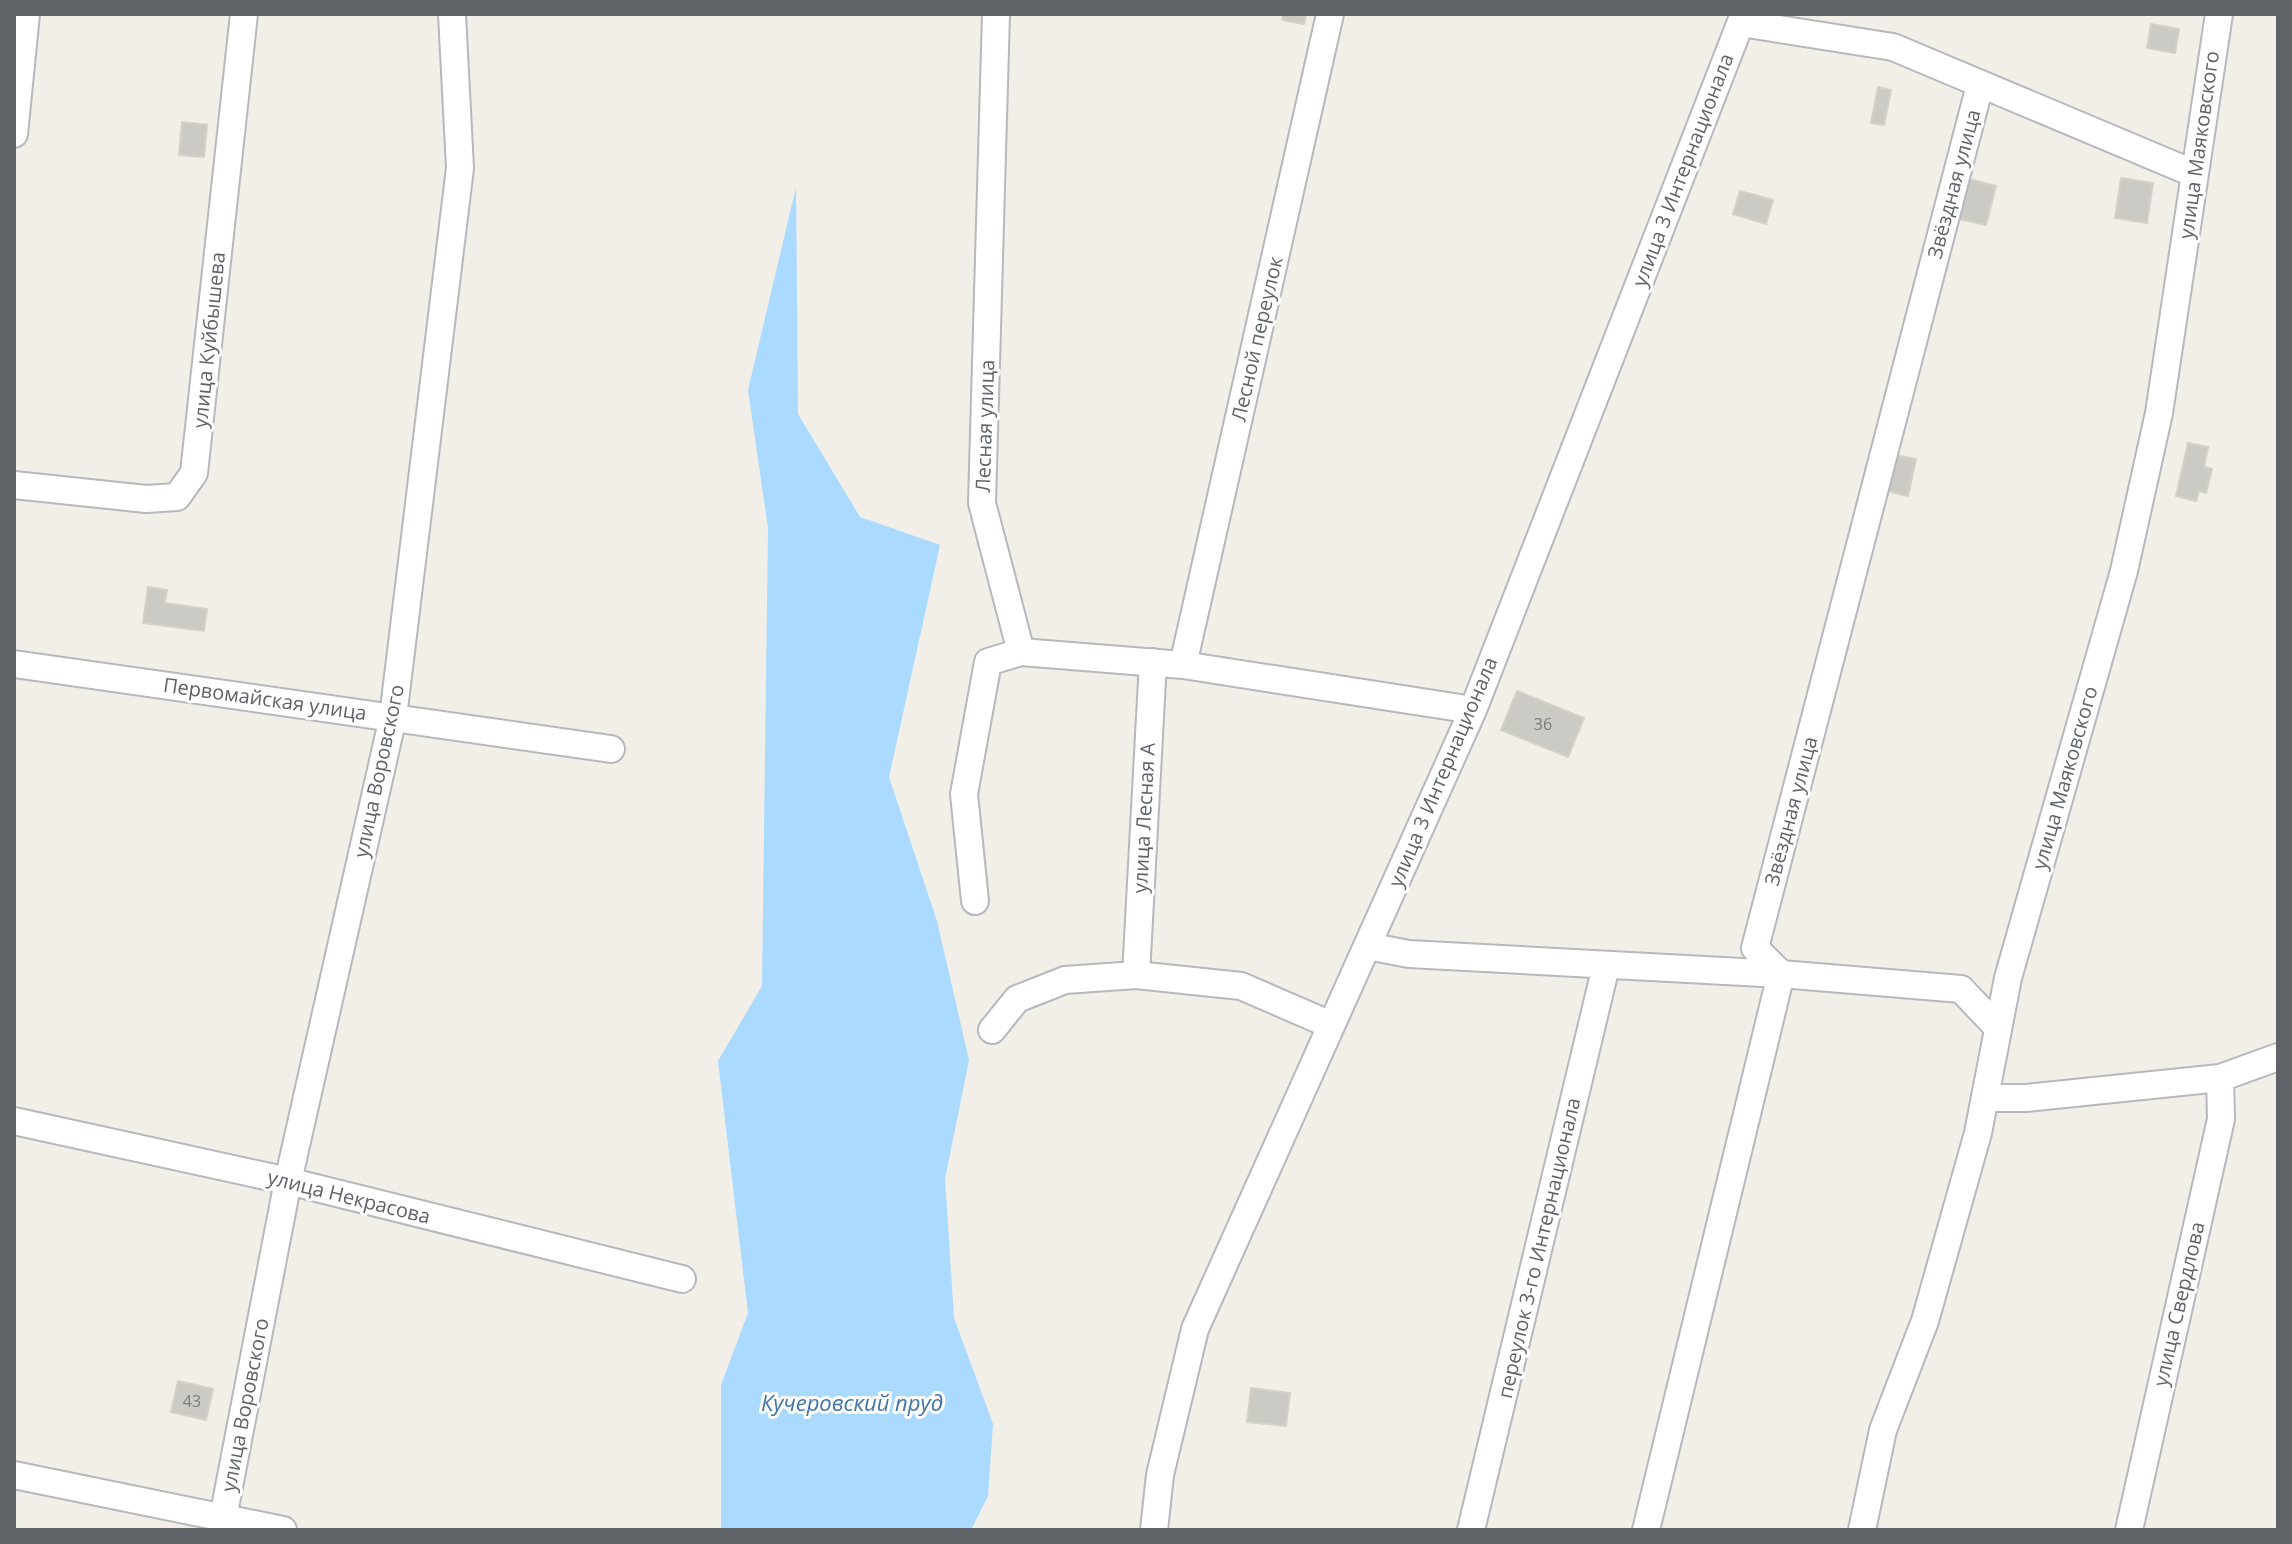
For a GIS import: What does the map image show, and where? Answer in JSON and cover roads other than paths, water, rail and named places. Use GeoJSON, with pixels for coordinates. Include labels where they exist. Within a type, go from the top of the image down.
{"type":"FeatureCollection","features":[{"type":"Feature","properties":{"kind":"street"},"geometry":{"type":"LineString","coordinates":[[14,134],[26,14]]}},
{"type":"Feature","properties":{"kind":"street","name":"улица Куйбышева"},"geometry":{"type":"LineString","coordinates":[[14,485],[146,499],[177,497],[194,473],[244,14]]}},
{"type":"Feature","properties":{"kind":"street","name":"улица Воровского"},"geometry":{"type":"LineString","coordinates":[[223,1518],[288,1181],[393,717],[460,168],[452,14]]}},
{"type":"Feature","properties":{"kind":"street","name":"Лесная улица"},"geometry":{"type":"LineString","coordinates":[[996,14],[982,503],[1021,652]]}},
{"type":"Feature","properties":{"kind":"street","name":"Лесной переулок"},"geometry":{"type":"LineString","coordinates":[[1183,665],[1330,14]]}},
{"type":"Feature","properties":{"kind":"street","name":"улица Маяковского"},"geometry":{"type":"LineString","coordinates":[[1862,1530],[1883,1430],[1925,1321],[1985,1098],[2008,978],[2124,571],[2159,413],[2219,14]]}},
{"type":"Feature","properties":{"kind":"street"},"geometry":{"type":"LineString","coordinates":[[1742,18],[1893,47],[2195,174]]}},
{"type":"Feature","properties":{"kind":"street","name":"улица 3 Интернационала"},"geometry":{"type":"LineString","coordinates":[[1154,1530],[1160,1475],[1195,1329],[1473,710],[1742,18]]}},
{"type":"Feature","properties":{"kind":"street","name":"Звёздная улица"},"geometry":{"type":"LineString","coordinates":[[1781,974],[1755,948],[1980,85]]}},
{"type":"Feature","properties":{"kind":"street"},"geometry":{"type":"LineString","coordinates":[[975,901],[964,794],[988,662],[1021,652],[1153,662],[1473,710]]}},
{"type":"Feature","properties":{"kind":"street","name":"улица Лесная А"},"geometry":{"type":"LineString","coordinates":[[1136,975],[1153,662]]}},
{"type":"Feature","properties":{"kind":"street","name":"Первомайская улица"},"geometry":{"type":"LineString","coordinates":[[14,664],[611,749]]}},
{"type":"Feature","properties":{"kind":"street"},"geometry":{"type":"LineString","coordinates":[[1367,946],[1409,954],[1781,974],[1961,989],[1998,1028]]}},
{"type":"Feature","properties":{"kind":"street","name":"переулок 3-го Интернационала"},"geometry":{"type":"LineString","coordinates":[[1471,1530],[1606,966]]}},
{"type":"Feature","properties":{"kind":"street"},"geometry":{"type":"LineString","coordinates":[[1646,1530],[1781,974]]}},
{"type":"Feature","properties":{"kind":"street"},"geometry":{"type":"LineString","coordinates":[[992,1030],[1017,999],[1065,980],[1136,975],[1241,986],[1331,1025]]}},
{"type":"Feature","properties":{"kind":"street"},"geometry":{"type":"LineString","coordinates":[[1985,1098],[2026,1098],[2220,1078],[2278,1057]]}},
{"type":"Feature","properties":{"kind":"street","name":"улица Свердлова"},"geometry":{"type":"LineString","coordinates":[[2129,1530],[2221,1119],[2220,1078]]}},
{"type":"Feature","properties":{"kind":"street","name":"улица Некрасова"},"geometry":{"type":"LineString","coordinates":[[14,1121],[288,1181],[682,1279]]}},
{"type":"Feature","properties":{"kind":"street"},"geometry":{"type":"LineString","coordinates":[[14,1475],[283,1530]]}},
{"type":"Feature","properties":{"kind":"water","name":"Кучеровский пруд"},"geometry":{"type":"Polygon","coordinates":[[[796,187],[798,414],[860,517],[940,545],[889,777],[937,921],[969,1060],[945,1179],[954,1318],[993,1424],[988,1496],[971,1530],[721,1530],[721,1385],[748,1313],[718,1061],[762,986],[768,528],[748,390],[796,187]]]}}]}
